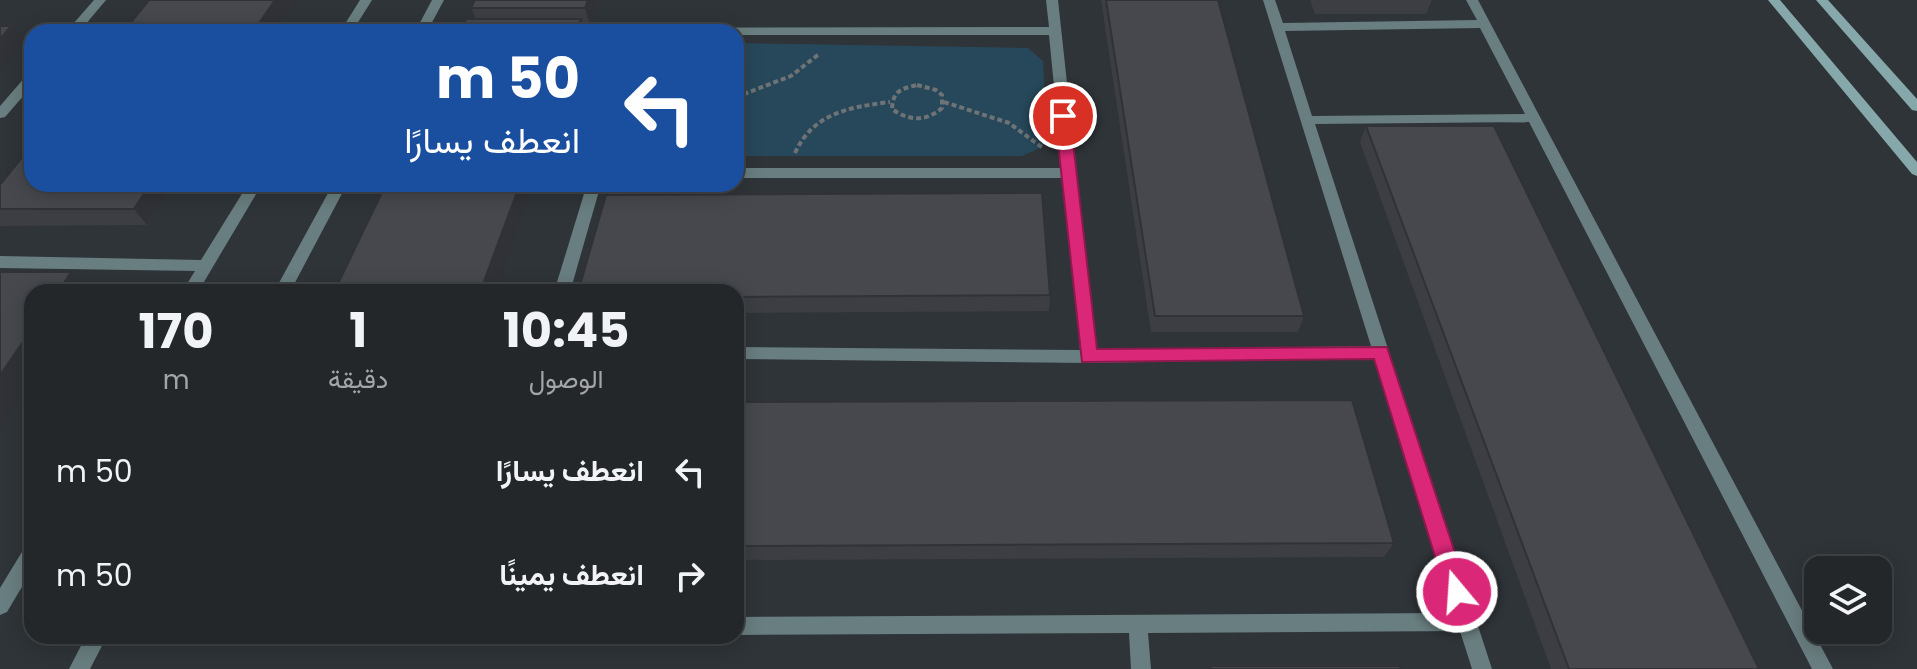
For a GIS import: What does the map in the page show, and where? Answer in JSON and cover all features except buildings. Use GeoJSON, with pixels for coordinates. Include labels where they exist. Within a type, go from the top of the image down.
{"type":"FeatureCollection","features":[{"type":"Feature","properties":{"kind":"street"},"geometry":{"type":"LineString","coordinates":[[79,24],[100,0]]}},
{"type":"Feature","properties":{"kind":"street"},"geometry":{"type":"LineString","coordinates":[[351,24],[366,0]]}},
{"type":"Feature","properties":{"kind":"street"},"geometry":{"type":"LineString","coordinates":[[425,24],[438,0]]}},
{"type":"Feature","properties":{"kind":"street"},"geometry":{"type":"LineString","coordinates":[[1052,0],[1065,173],[1089,357]]}},
{"type":"Feature","properties":{"kind":"street"},"geometry":{"type":"LineString","coordinates":[[1269,0],[1482,669]]}},
{"type":"Feature","properties":{"kind":"street"},"geometry":{"type":"LineString","coordinates":[[1472,0],[1823,669]]}},
{"type":"Feature","properties":{"kind":"street"},"geometry":{"type":"LineString","coordinates":[[1774,0],[1917,171]]}},
{"type":"Feature","properties":{"kind":"street"},"geometry":{"type":"LineString","coordinates":[[1822,0],[1917,107]]}},
{"type":"Feature","properties":{"kind":"street"},"geometry":{"type":"LineString","coordinates":[[1277,27],[1485,24]]}},
{"type":"Feature","properties":{"kind":"street"},"geometry":{"type":"LineString","coordinates":[[744,31],[1054,31]]}},
{"type":"Feature","properties":{"kind":"street"},"geometry":{"type":"LineString","coordinates":[[0,114],[24,87]]}},
{"type":"Feature","properties":{"kind":"street"},"geometry":{"type":"LineString","coordinates":[[1307,120],[1534,118]]}},
{"type":"Feature","properties":{"kind":"street"},"geometry":{"type":"LineString","coordinates":[[744,173],[1065,173]]}},
{"type":"Feature","properties":{"kind":"street"},"geometry":{"type":"LineString","coordinates":[[195,284],[250,192]]}},
{"type":"Feature","properties":{"kind":"street"},"geometry":{"type":"LineString","coordinates":[[286,284],[336,192]]}},
{"type":"Feature","properties":{"kind":"street"},"geometry":{"type":"LineString","coordinates":[[564,284],[592,192]]}},
{"type":"Feature","properties":{"kind":"street"},"geometry":{"type":"LineString","coordinates":[[0,262],[206,266]]}},
{"type":"Feature","properties":{"kind":"street"},"geometry":{"type":"LineString","coordinates":[[744,353],[1089,357],[1381,352]]}},
{"type":"Feature","properties":{"kind":"street"},"geometry":{"type":"LineString","coordinates":[[0,606],[24,566]]}},
{"type":"Feature","properties":{"kind":"street"},"geometry":{"type":"LineString","coordinates":[[744,626],[1467,622]]}},
{"type":"Feature","properties":{"kind":"street"},"geometry":{"type":"LineString","coordinates":[[1138,624],[1141,669]]}},
{"type":"Feature","properties":{"kind":"street"},"geometry":{"type":"LineString","coordinates":[[79,669],[93,644]]}},
{"type":"Feature","properties":{"kind":"path"},"geometry":{"type":"LineString","coordinates":[[744,94],[777,84],[804,68],[823,49],[830,31]]}},
{"type":"Feature","properties":{"kind":"path"},"geometry":{"type":"LineString","coordinates":[[789,173],[802,135],[812,125],[854,107],[890,102],[898,90],[917,85],[936,90],[944,102],[997,116],[1024,131],[1065,173]]}},
{"type":"Feature","properties":{"kind":"path"},"geometry":{"type":"LineString","coordinates":[[890,102],[898,115],[917,119],[936,114],[944,102]]}},
{"type":"Feature","properties":{"kind":"shaded area"},"geometry":{"type":"Polygon","coordinates":[[[744,43],[1028,48],[1043,61],[1047,140],[1042,147],[1022,156],[744,156],[744,43]]]}},
{"type":"Feature","properties":{"kind":"route"},"geometry":{"type":"LineString","coordinates":[[1063,116],[1089,357],[1381,352],[1457,592]]}}]}
